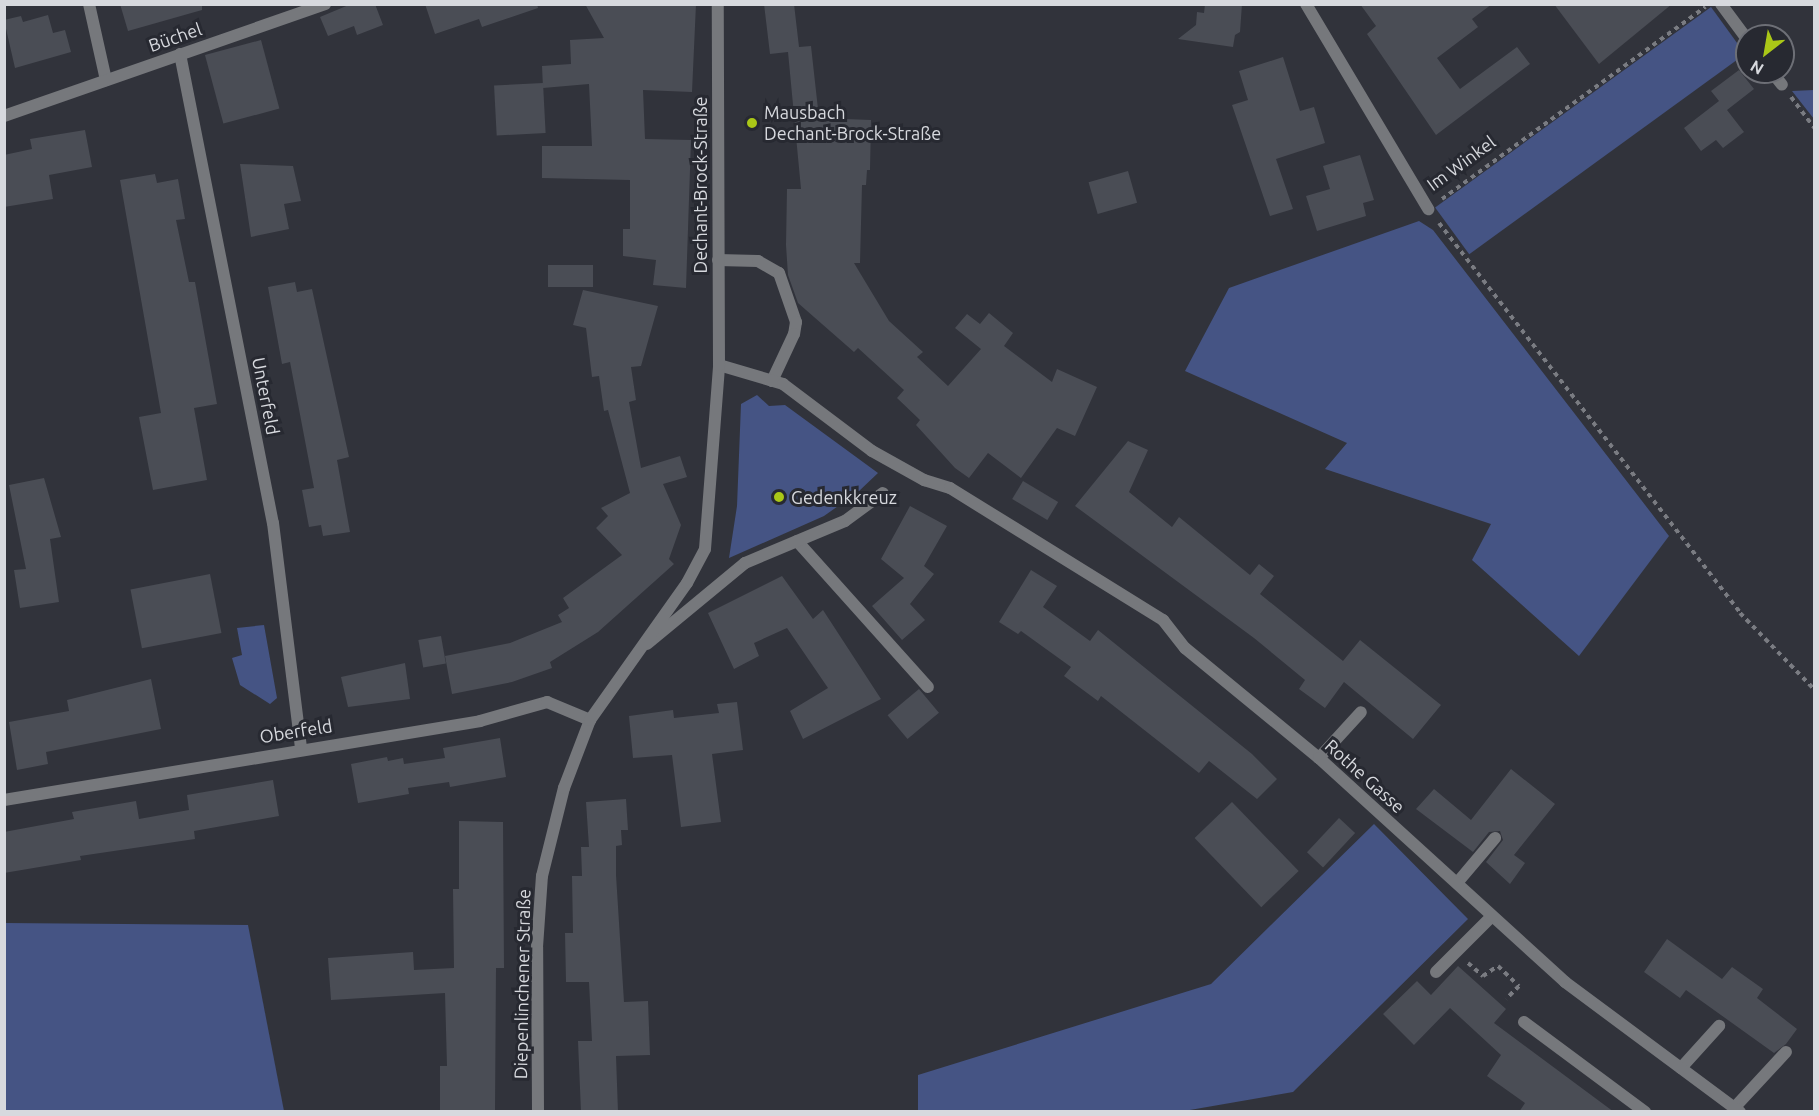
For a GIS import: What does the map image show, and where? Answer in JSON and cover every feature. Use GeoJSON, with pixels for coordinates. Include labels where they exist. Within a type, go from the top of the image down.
{"type":"FeatureCollection","features":[{"type":"Feature","properties":{"kind":"street"},"geometry":{"type":"LineString","coordinates":[[89,4],[106,80]]}},
{"type":"Feature","properties":{"kind":"street","name":"Büchel"},"geometry":{"type":"LineString","coordinates":[[4,116],[325,4]]}},
{"type":"Feature","properties":{"kind":"street","name":"Dechant-Brock-Straße"},"geometry":{"type":"LineString","coordinates":[[564,788],[590,720],[687,583],[705,549],[719,365],[718,4]]}},
{"type":"Feature","properties":{"kind":"street","name":"Im Winkel"},"geometry":{"type":"LineString","coordinates":[[1306,4],[1428,209]]}},
{"type":"Feature","properties":{"kind":"street"},"geometry":{"type":"LineString","coordinates":[[1721,4],[1736,24]]}},
{"type":"Feature","properties":{"kind":"street","name":"Unterfeld"},"geometry":{"type":"LineString","coordinates":[[180,54],[273,523],[301,748]]}},
{"type":"Feature","properties":{"kind":"street"},"geometry":{"type":"LineString","coordinates":[[1781,84],[1786,90]]}},
{"type":"Feature","properties":{"kind":"street"},"geometry":{"type":"LineString","coordinates":[[717,260],[758,261],[779,273],[796,322],[772,381],[719,365]]}},
{"type":"Feature","properties":{"kind":"street","name":"Rothe Gasse"},"geometry":{"type":"LineString","coordinates":[[772,381],[783,384],[872,451],[903,469],[950,488],[1163,620],[1185,648],[1319,758],[1564,982],[1737,1109]]}},
{"type":"Feature","properties":{"kind":"street","name":"Dechant-Brock-Straße"},"geometry":{"type":"LineString","coordinates":[[635,654],[745,563],[845,520],[883,494]]}},
{"type":"Feature","properties":{"kind":"street"},"geometry":{"type":"LineString","coordinates":[[797,541],[928,687]]}},
{"type":"Feature","properties":{"kind":"street","name":"Oberfeld"},"geometry":{"type":"LineString","coordinates":[[4,800],[301,748],[480,721],[547,702],[590,720]]}},
{"type":"Feature","properties":{"kind":"street"},"geometry":{"type":"LineString","coordinates":[[1319,758],[1361,712]]}},
{"type":"Feature","properties":{"kind":"street","name":"Diepenlinchener Straße"},"geometry":{"type":"LineString","coordinates":[[538,1112],[537,947],[542,876],[564,788]]}},
{"type":"Feature","properties":{"kind":"street"},"geometry":{"type":"LineString","coordinates":[[1457,884],[1495,838]]}},
{"type":"Feature","properties":{"kind":"street"},"geometry":{"type":"LineString","coordinates":[[1436,972],[1492,916]]}},
{"type":"Feature","properties":{"kind":"street"},"geometry":{"type":"LineString","coordinates":[[1524,1022],[1645,1112]]}},
{"type":"Feature","properties":{"kind":"street"},"geometry":{"type":"LineString","coordinates":[[1681,1068],[1719,1026]]}},
{"type":"Feature","properties":{"kind":"street"},"geometry":{"type":"LineString","coordinates":[[1737,1109],[1786,1052]]}},
{"type":"Feature","properties":{"kind":"path","name":"Im Winkel"},"geometry":{"type":"LineString","coordinates":[[1428,209],[1708,4]]}},
{"type":"Feature","properties":{"kind":"path"},"geometry":{"type":"LineString","coordinates":[[1786,90],[1815,128]]}},
{"type":"Feature","properties":{"kind":"path"},"geometry":{"type":"LineString","coordinates":[[1428,209],[1740,613],[1815,689]]}},
{"type":"Feature","properties":{"kind":"path"},"geometry":{"type":"LineString","coordinates":[[1456,953],[1483,976],[1498,966],[1519,986],[1506,999]]}},
{"type":"Feature","properties":{"kind":"shaded area"},"geometry":{"type":"Polygon","coordinates":[[[1711,7],[1735,40],[1735,61],[1469,254],[1435,207],[1711,7]]]}},
{"type":"Feature","properties":{"kind":"shaded area"},"geometry":{"type":"Polygon","coordinates":[[[1814,90],[1814,119],[1792,91],[1814,90]]]}},
{"type":"Feature","properties":{"kind":"shaded area"},"geometry":{"type":"Polygon","coordinates":[[[1419,221],[1433,230],[1669,536],[1579,656],[1472,560],[1491,524],[1325,469],[1347,443],[1185,371],[1229,288],[1419,221]]]}},
{"type":"Feature","properties":{"kind":"shaded area"},"geometry":{"type":"Polygon","coordinates":[[[757,395],[769,406],[785,405],[878,473],[858,492],[824,516],[729,558],[737,506],[741,404],[757,395]]]}},
{"type":"Feature","properties":{"kind":"shaded area"},"geometry":{"type":"Polygon","coordinates":[[[264,625],[277,698],[270,704],[240,685],[232,658],[242,655],[237,628],[264,625]]]}},
{"type":"Feature","properties":{"kind":"shaded area"},"geometry":{"type":"Polygon","coordinates":[[[1374,824],[1468,919],[1293,1092],[1184,1111],[918,1111],[918,1075],[1211,984],[1374,824]]]}},
{"type":"Feature","properties":{"kind":"shaded area"},"geometry":{"type":"Polygon","coordinates":[[[4,923],[248,925],[284,1111],[5,1111],[4,923]]]}},
{"type":"Feature","properties":{"kind":"building"},"geometry":{"type":"Polygon","coordinates":[[[120,4],[202,4],[202,10],[128,31],[120,4]]]}},
{"type":"Feature","properties":{"kind":"building"},"geometry":{"type":"Polygon","coordinates":[[[351,4],[375,4],[383,25],[357,35],[354,26],[328,36],[320,17],[351,4]]]}},
{"type":"Feature","properties":{"kind":"building"},"geometry":{"type":"Polygon","coordinates":[[[425,4],[537,4],[538,8],[482,27],[479,19],[435,34],[425,4]]]}},
{"type":"Feature","properties":{"kind":"building"},"geometry":{"type":"Polygon","coordinates":[[[585,4],[696,4],[692,92],[643,90],[645,139],[691,140],[686,288],[653,285],[656,260],[623,256],[623,229],[630,229],[630,180],[542,178],[542,146],[592,146],[589,84],[543,88],[542,66],[571,64],[570,40],[604,38],[585,4]]]}},
{"type":"Feature","properties":{"kind":"building"},"geometry":{"type":"Polygon","coordinates":[[[764,4],[794,4],[799,47],[811,46],[819,118],[871,120],[870,170],[867,170],[866,185],[862,185],[860,263],[854,263],[889,321],[923,352],[917,357],[948,386],[981,349],[955,328],[967,314],[980,324],[989,313],[1013,333],[1004,346],[1052,382],[1057,369],[1097,387],[1075,436],[1057,428],[1021,478],[988,453],[969,478],[955,468],[916,425],[920,420],[897,398],[904,390],[858,348],[854,352],[798,303],[788,275],[786,245],[787,189],[801,189],[788,52],[770,54],[764,4]]]}},
{"type":"Feature","properties":{"kind":"building"},"geometry":{"type":"Polygon","coordinates":[[[1205,4],[1242,4],[1240,32],[1235,35],[1233,47],[1178,39],[1196,25],[1197,12],[1204,13],[1205,4]]]}},
{"type":"Feature","properties":{"kind":"building"},"geometry":{"type":"Polygon","coordinates":[[[1360,4],[1492,4],[1472,19],[1478,27],[1437,58],[1460,89],[1517,47],[1530,64],[1436,135],[1367,34],[1376,26],[1360,4]]]}},
{"type":"Feature","properties":{"kind":"building"},"geometry":{"type":"Polygon","coordinates":[[[1554,4],[1672,4],[1599,64],[1554,4]]]}},
{"type":"Feature","properties":{"kind":"building"},"geometry":{"type":"Polygon","coordinates":[[[48,15],[53,33],[65,30],[71,52],[15,68],[4,20],[21,16],[23,22],[48,15]]]}},
{"type":"Feature","properties":{"kind":"building"},"geometry":{"type":"Polygon","coordinates":[[[261,40],[279,109],[223,124],[205,55],[261,40]]]}},
{"type":"Feature","properties":{"kind":"building"},"geometry":{"type":"Polygon","coordinates":[[[1283,57],[1300,111],[1314,107],[1325,143],[1276,159],[1293,209],[1270,216],[1232,105],[1248,100],[1239,71],[1283,57]]]}},
{"type":"Feature","properties":{"kind":"building"},"geometry":{"type":"Polygon","coordinates":[[[1735,73],[1735,84],[1750,84],[1754,89],[1727,110],[1744,132],[1723,148],[1716,140],[1701,151],[1684,128],[1719,101],[1711,91],[1735,73]]]}},
{"type":"Feature","properties":{"kind":"building"},"geometry":{"type":"Polygon","coordinates":[[[543,83],[546,133],[497,135],[494,86],[543,83]]]}},
{"type":"Feature","properties":{"kind":"building"},"geometry":{"type":"Polygon","coordinates":[[[85,130],[92,167],[49,175],[53,199],[4,207],[4,155],[32,149],[30,139],[85,130]]]}},
{"type":"Feature","properties":{"kind":"building"},"geometry":{"type":"Polygon","coordinates":[[[1360,155],[1374,200],[1363,203],[1366,216],[1317,231],[1306,196],[1330,189],[1323,166],[1360,155]]]}},
{"type":"Feature","properties":{"kind":"building"},"geometry":{"type":"Polygon","coordinates":[[[240,164],[293,166],[301,201],[284,204],[289,229],[251,237],[240,164]]]}},
{"type":"Feature","properties":{"kind":"building"},"geometry":{"type":"Polygon","coordinates":[[[1128,171],[1137,203],[1098,214],[1089,182],[1128,171]]]}},
{"type":"Feature","properties":{"kind":"building"},"geometry":{"type":"Polygon","coordinates":[[[155,174],[157,183],[178,179],[185,219],[176,220],[189,282],[195,282],[217,404],[194,408],[207,480],[153,490],[139,417],[161,413],[120,180],[155,174]]]}},
{"type":"Feature","properties":{"kind":"building"},"geometry":{"type":"Polygon","coordinates":[[[548,265],[593,265],[593,287],[548,287],[548,265]]]}},
{"type":"Feature","properties":{"kind":"building"},"geometry":{"type":"Polygon","coordinates":[[[295,282],[297,292],[312,289],[349,457],[337,460],[350,532],[323,536],[321,525],[309,527],[302,490],[314,488],[290,362],[282,364],[268,287],[295,282]]]}},
{"type":"Feature","properties":{"kind":"building"},"geometry":{"type":"Polygon","coordinates":[[[583,290],[658,306],[641,366],[631,367],[636,400],[629,402],[641,468],[680,456],[687,477],[663,484],[681,525],[669,559],[674,564],[598,632],[550,662],[552,668],[512,682],[452,694],[445,656],[510,643],[562,622],[558,615],[569,608],[563,598],[622,555],[596,528],[608,516],[601,508],[630,493],[608,410],[604,411],[599,376],[592,377],[586,328],[573,325],[583,290]]]}},
{"type":"Feature","properties":{"kind":"building"},"geometry":{"type":"Polygon","coordinates":[[[1128,441],[1148,450],[1129,492],[1172,527],[1179,517],[1250,575],[1259,564],[1274,576],[1260,594],[1343,661],[1360,640],[1441,705],[1413,739],[1344,682],[1325,708],[1299,689],[1305,680],[1254,638],[1075,506],[1128,441]]]}},
{"type":"Feature","properties":{"kind":"building"},"geometry":{"type":"Polygon","coordinates":[[[44,478],[61,537],[50,539],[59,602],[20,608],[14,570],[26,569],[9,485],[44,478]]]}},
{"type":"Feature","properties":{"kind":"building"},"geometry":{"type":"Polygon","coordinates":[[[1023,481],[1058,502],[1047,520],[1012,499],[1023,481]]]}},
{"type":"Feature","properties":{"kind":"building"},"geometry":{"type":"Polygon","coordinates":[[[910,506],[947,526],[924,566],[934,574],[910,604],[925,620],[902,640],[872,606],[904,578],[881,559],[910,506]]]}},
{"type":"Feature","properties":{"kind":"building"},"geometry":{"type":"Polygon","coordinates":[[[1031,570],[1057,586],[1043,607],[1090,641],[1098,630],[1252,754],[1277,779],[1257,799],[1209,761],[1199,773],[1101,696],[1098,701],[1064,676],[1071,667],[1021,631],[1018,634],[999,622],[1031,570]]]}},
{"type":"Feature","properties":{"kind":"building"},"geometry":{"type":"Polygon","coordinates":[[[210,574],[221,633],[142,648],[130,589],[210,574]]]}},
{"type":"Feature","properties":{"kind":"building"},"geometry":{"type":"Polygon","coordinates":[[[782,576],[813,619],[823,610],[881,699],[803,739],[790,711],[828,688],[787,628],[754,643],[759,656],[734,669],[708,613],[782,576]]]}},
{"type":"Feature","properties":{"kind":"building"},"geometry":{"type":"Polygon","coordinates":[[[441,636],[446,664],[423,668],[418,640],[441,636]]]}},
{"type":"Feature","properties":{"kind":"building"},"geometry":{"type":"Polygon","coordinates":[[[405,663],[410,699],[348,707],[341,677],[405,663]]]}},
{"type":"Feature","properties":{"kind":"building"},"geometry":{"type":"Polygon","coordinates":[[[151,679],[161,729],[46,752],[48,764],[17,770],[9,722],[69,711],[67,700],[151,679]]]}},
{"type":"Feature","properties":{"kind":"building"},"geometry":{"type":"Polygon","coordinates":[[[919,689],[939,713],[908,739],[888,715],[919,689]]]}},
{"type":"Feature","properties":{"kind":"building"},"geometry":{"type":"Polygon","coordinates":[[[737,702],[743,750],[712,754],[721,822],[681,827],[672,755],[633,758],[629,716],[673,710],[674,718],[719,713],[717,704],[737,702]]]}},
{"type":"Feature","properties":{"kind":"building"},"geometry":{"type":"Polygon","coordinates":[[[500,738],[506,777],[450,787],[449,782],[408,788],[409,794],[358,803],[351,764],[387,757],[388,761],[403,758],[404,764],[445,758],[443,748],[500,738]]]}},
{"type":"Feature","properties":{"kind":"building"},"geometry":{"type":"Polygon","coordinates":[[[1511,769],[1555,804],[1514,855],[1525,863],[1510,884],[1486,862],[1503,840],[1500,831],[1489,832],[1473,852],[1416,809],[1434,789],[1471,820],[1511,769]]]}},
{"type":"Feature","properties":{"kind":"building"},"geometry":{"type":"Polygon","coordinates":[[[273,780],[279,816],[194,831],[195,839],[80,856],[81,860],[4,873],[4,832],[74,819],[72,812],[136,801],[139,819],[189,810],[187,795],[273,780]]]}},
{"type":"Feature","properties":{"kind":"building"},"geometry":{"type":"Polygon","coordinates":[[[626,799],[628,830],[621,830],[622,845],[616,846],[624,1002],[648,1001],[650,1055],[616,1056],[618,1112],[581,1112],[578,1041],[592,1041],[589,982],[566,982],[565,933],[573,933],[572,876],[582,876],[581,847],[589,847],[586,802],[626,799]]]}},
{"type":"Feature","properties":{"kind":"building"},"geometry":{"type":"Polygon","coordinates":[[[1232,802],[1299,871],[1261,907],[1195,838],[1232,802]]]}},
{"type":"Feature","properties":{"kind":"building"},"geometry":{"type":"Polygon","coordinates":[[[1339,818],[1355,833],[1323,867],[1307,852],[1339,818]]]}},
{"type":"Feature","properties":{"kind":"building"},"geometry":{"type":"Polygon","coordinates":[[[459,821],[503,822],[504,968],[496,968],[495,1112],[440,1112],[440,1066],[447,1066],[445,993],[331,1000],[328,958],[413,952],[414,970],[454,968],[453,889],[459,889],[459,821]]]}},
{"type":"Feature","properties":{"kind":"building"},"geometry":{"type":"Polygon","coordinates":[[[1667,939],[1722,979],[1732,967],[1763,989],[1757,998],[1797,1029],[1786,1044],[1774,1053],[1686,990],[1680,998],[1644,972],[1667,939]]]}},
{"type":"Feature","properties":{"kind":"building"},"geometry":{"type":"Polygon","coordinates":[[[1458,966],[1506,1009],[1494,1023],[1614,1112],[1519,1112],[1525,1103],[1487,1076],[1501,1055],[1450,1008],[1414,1045],[1383,1014],[1417,981],[1431,995],[1458,966]]]}},
{"type":"Feature","properties":{"kind":"place","name":"Mausbach Dechant-Brock-Straße"},"geometry":{"type":"Point","coordinates":[752,123]}},
{"type":"Feature","properties":{"kind":"place","name":"Gedenkkreuz"},"geometry":{"type":"Point","coordinates":[779,497]}}]}
